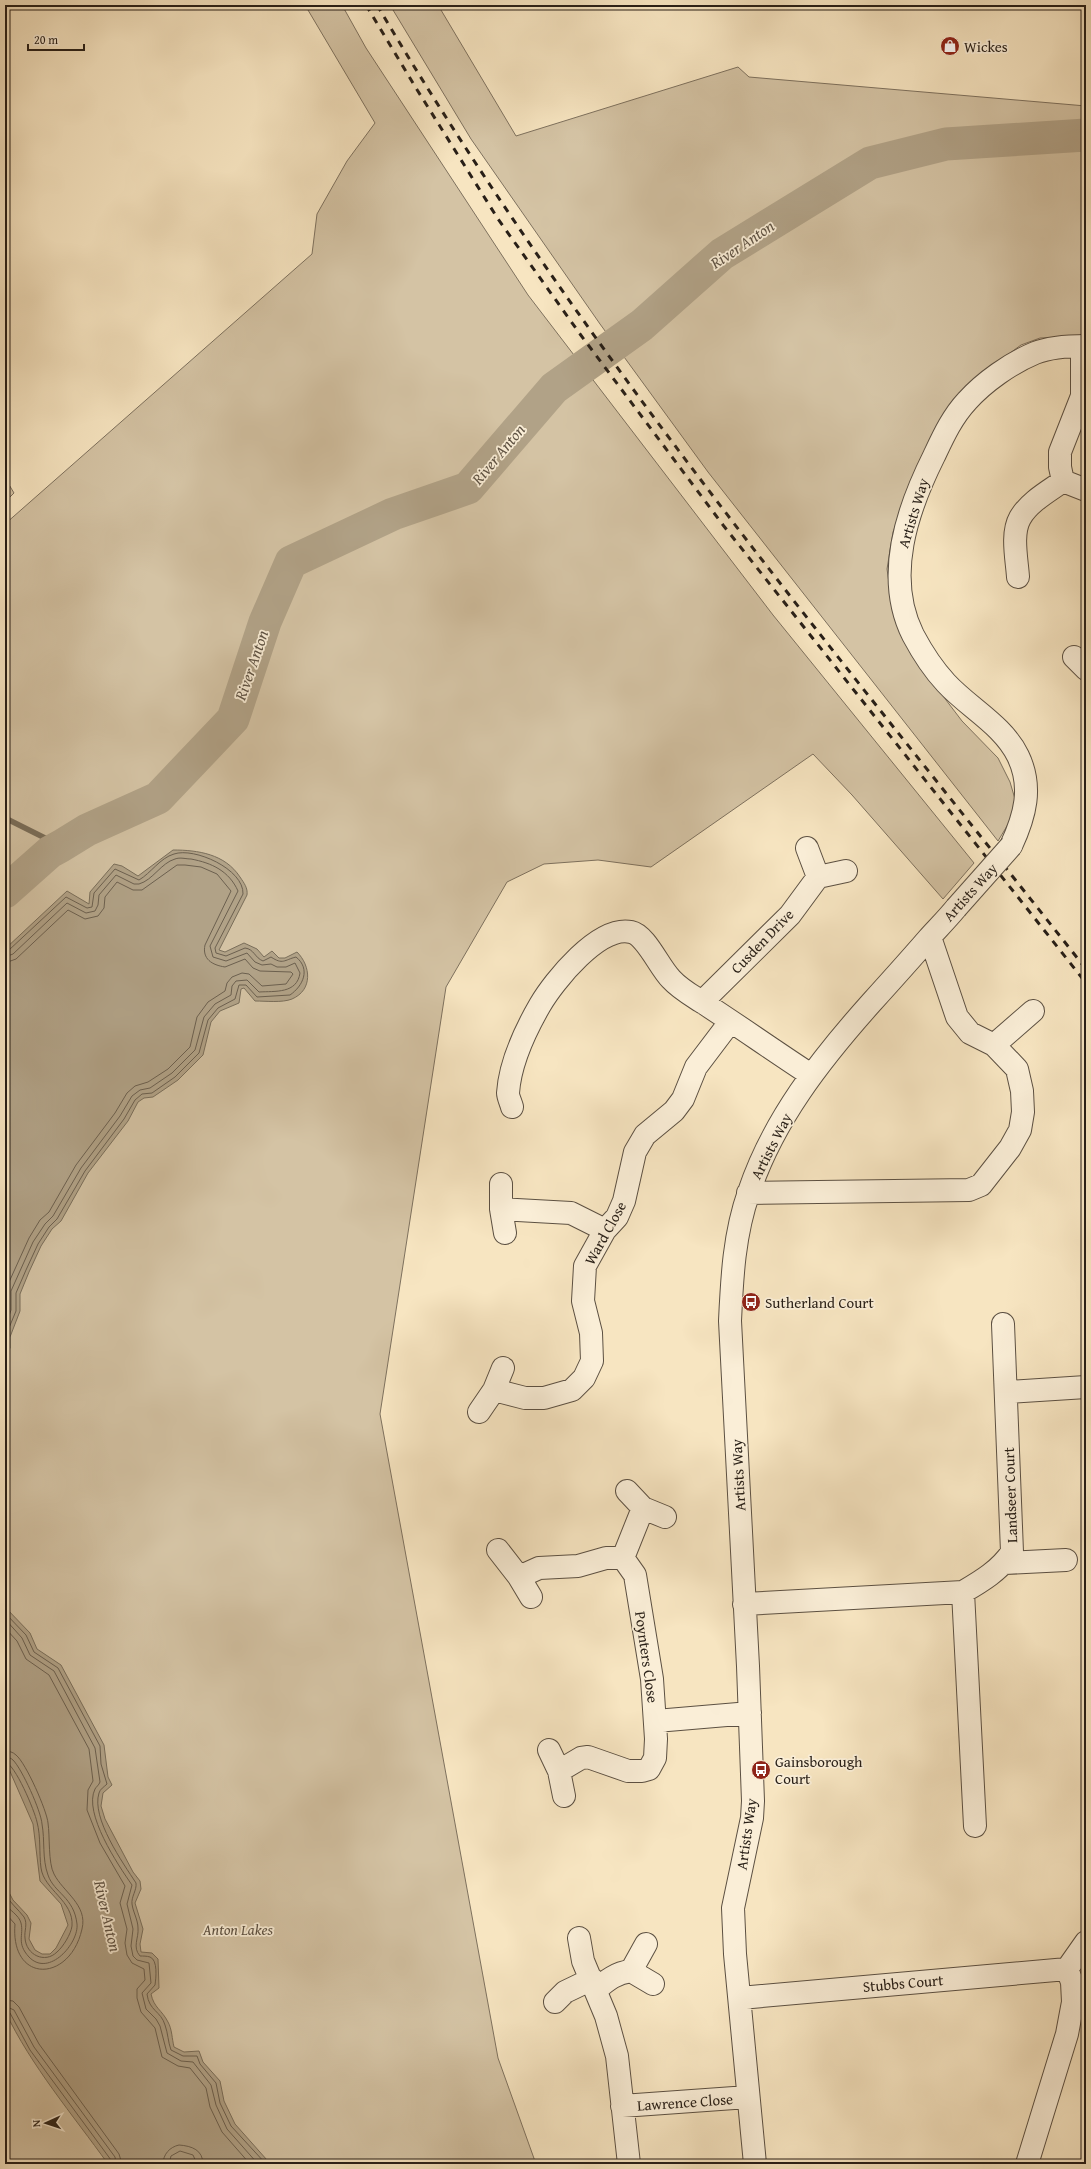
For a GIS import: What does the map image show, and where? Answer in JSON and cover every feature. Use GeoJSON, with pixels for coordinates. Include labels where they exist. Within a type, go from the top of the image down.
{"type":"FeatureCollection","features":[{"type":"Feature","properties":{"kind":"street"},"geometry":{"type":"LineString","coordinates":[[1063,481],[1060,467],[1060,452],[1082,396],[1084,346]]}},
{"type":"Feature","properties":{"kind":"street","name":"Artists Way"},"geometry":{"type":"LineString","coordinates":[[755,2164],[735,1954],[734,1908],[752,1818],[750,1712],[730,1321],[732,1275],[737,1236],[748,1193],[776,1133],[811,1075],[840,1038],[1011,846],[1022,821],[1026,800],[1026,778],[1018,755],[1004,734],[946,683],[930,663],[913,634],[903,604],[899,581],[900,558],[904,535],[924,476],[951,420],[967,400],[1012,365],[1036,352],[1084,346]]}},
{"type":"Feature","properties":{"kind":"street"},"geometry":{"type":"LineString","coordinates":[[1063,481],[1086,490]]}},
{"type":"Feature","properties":{"kind":"street"},"geometry":{"type":"LineString","coordinates":[[1018,577],[1017,529],[1020,518],[1029,507],[1063,481]]}},
{"type":"Feature","properties":{"kind":"street"},"geometry":{"type":"LineString","coordinates":[[807,848],[818,877],[846,871]]}},
{"type":"Feature","properties":{"kind":"street","name":"Cusden Drive"},"geometry":{"type":"LineString","coordinates":[[702,1002],[790,915],[818,877]]}},
{"type":"Feature","properties":{"kind":"street"},"geometry":{"type":"LineString","coordinates":[[512,1107],[508,1094],[513,1069],[523,1038],[545,996],[578,956],[597,942],[620,932],[631,932],[640,936],[658,964],[670,979],[684,992],[702,1002],[811,1075]]}},
{"type":"Feature","properties":{"kind":"street"},"geometry":{"type":"LineString","coordinates":[[748,1193],[930,1192],[969,1190],[981,1184],[1010,1148],[1020,1130],[1023,1112],[1022,1091],[1017,1069],[994,1045],[970,1033],[957,1017],[930,937]]}},
{"type":"Feature","properties":{"kind":"street"},"geometry":{"type":"LineString","coordinates":[[994,1045],[1033,1011]]}},
{"type":"Feature","properties":{"kind":"street","name":"Ward Close"},"geometry":{"type":"LineString","coordinates":[[494,1390],[525,1398],[544,1398],[572,1390],[584,1378],[592,1361],[591,1333],[583,1302],[585,1266],[605,1230],[617,1217],[624,1201],[635,1152],[645,1135],[674,1111],[683,1099],[696,1067],[730,1022]]}},
{"type":"Feature","properties":{"kind":"street"},"geometry":{"type":"LineString","coordinates":[[502,1184],[501,1209],[505,1233]]}},
{"type":"Feature","properties":{"kind":"street"},"geometry":{"type":"LineString","coordinates":[[501,1209],[571,1213],[605,1230]]}},
{"type":"Feature","properties":{"kind":"street","name":"Landseer Court"},"geometry":{"type":"LineString","coordinates":[[744,1604],[963,1592],[987,1577],[1005,1563],[1012,1552],[1007,1392],[1003,1324]]}},
{"type":"Feature","properties":{"kind":"street"},"geometry":{"type":"LineString","coordinates":[[479,1412],[494,1390],[503,1368]]}},
{"type":"Feature","properties":{"kind":"street"},"geometry":{"type":"LineString","coordinates":[[1007,1392],[1086,1387]]}},
{"type":"Feature","properties":{"kind":"street"},"geometry":{"type":"LineString","coordinates":[[626,1491],[643,1508],[665,1517]]}},
{"type":"Feature","properties":{"kind":"street"},"geometry":{"type":"LineString","coordinates":[[519,1577],[539,1568],[578,1566],[606,1558],[623,1558],[643,1508]]}},
{"type":"Feature","properties":{"kind":"street"},"geometry":{"type":"LineString","coordinates":[[498,1550],[519,1577],[531,1597]]}},
{"type":"Feature","properties":{"kind":"street","name":"Poynters Close"},"geometry":{"type":"LineString","coordinates":[[559,1771],[585,1757],[628,1771],[642,1771],[649,1769],[655,1758],[656,1721],[638,1588],[635,1575],[623,1558]]}},
{"type":"Feature","properties":{"kind":"street"},"geometry":{"type":"LineString","coordinates":[[1005,1563],[1066,1560]]}},
{"type":"Feature","properties":{"kind":"street"},"geometry":{"type":"LineString","coordinates":[[963,1592],[974,1826]]}},
{"type":"Feature","properties":{"kind":"street"},"geometry":{"type":"LineString","coordinates":[[656,1721],[750,1712]]}},
{"type":"Feature","properties":{"kind":"street"},"geometry":{"type":"LineString","coordinates":[[549,1750],[559,1771],[564,1796]]}},
{"type":"Feature","properties":{"kind":"street","name":"Lawrence Close"},"geometry":{"type":"LineString","coordinates":[[579,1938],[582,1961],[594,1985],[606,2016],[617,2056],[630,2164]]}},
{"type":"Feature","properties":{"kind":"street"},"geometry":{"type":"LineString","coordinates":[[1027,2164],[1067,2034],[1073,2002],[1072,1982],[1067,1969],[1086,1942]]}},
{"type":"Feature","properties":{"kind":"street"},"geometry":{"type":"LineString","coordinates":[[631,1971],[646,1944]]}},
{"type":"Feature","properties":{"kind":"street","name":"Stubbs Court"},"geometry":{"type":"LineString","coordinates":[[740,1998],[1067,1969]]}},
{"type":"Feature","properties":{"kind":"street"},"geometry":{"type":"LineString","coordinates":[[555,2002],[565,1992],[594,1985],[621,1972],[631,1971],[653,1984]]}},
{"type":"Feature","properties":{"kind":"street","name":"Lawrence Close"},"geometry":{"type":"LineString","coordinates":[[622,2106],[748,2097]]}},
{"type":"Feature","properties":{"kind":"green space","name":"Anton Lakes"},"geometry":{"type":"Polygon","coordinates":[[[305,5],[342,5],[366,48],[528,295],[773,615],[974,863],[943,899],[852,795],[813,754],[651,867],[598,860],[544,864],[507,882],[446,987],[380,1414],[498,2058],[536,2164],[5,2164],[5,524],[312,254],[317,214],[347,161],[375,123],[305,5]]]}},
{"type":"Feature","properties":{"kind":"green space"},"geometry":{"type":"Polygon","coordinates":[[[390,5],[438,5],[516,136],[738,67],[749,77],[1086,106],[1086,336],[1040,338],[1021,345],[980,375],[905,501],[893,532],[887,569],[890,590],[911,654],[962,721],[998,758],[1010,782],[1015,799],[1013,816],[998,841],[708,472],[600,324],[471,139],[390,5]]]}},
{"type":"Feature","properties":{"kind":"green space"},"geometry":{"type":"Polygon","coordinates":[[[5,478],[14,493],[5,502],[5,478]]]}},
{"type":"Feature","properties":{"kind":"water"},"geometry":{"type":"Polygon","coordinates":[[[173,850],[201,852],[219,858],[234,869],[247,890],[247,895],[219,950],[225,952],[244,943],[257,949],[264,957],[272,951],[279,958],[285,958],[297,952],[305,964],[308,977],[307,984],[299,995],[292,999],[279,1001],[255,1001],[244,988],[241,989],[239,1003],[220,1011],[211,1022],[203,1055],[178,1080],[153,1097],[144,1098],[138,1102],[128,1121],[88,1173],[61,1221],[52,1229],[41,1246],[20,1294],[20,1311],[10,1337],[10,1348],[5,1356],[5,949],[67,891],[89,904],[90,892],[114,864],[122,866],[138,876],[173,850]]]}},
{"type":"Feature","properties":{"kind":"water"},"geometry":{"type":"Polygon","coordinates":[[[5,1607],[30,1633],[37,1649],[61,1665],[104,1745],[108,1777],[112,1785],[103,1793],[101,1806],[105,1819],[133,1872],[140,1881],[141,1889],[135,1903],[143,1929],[140,1944],[141,1952],[152,1953],[158,1959],[159,1988],[151,1994],[154,2003],[166,2018],[171,2031],[174,2047],[184,2052],[199,2051],[203,2062],[220,2081],[224,2101],[235,2124],[267,2160],[279,2164],[194,2164],[180,2160],[176,2164],[108,2164],[40,2071],[15,2031],[5,2011],[5,1885],[13,1900],[27,1915],[31,1923],[29,1939],[35,1950],[42,1954],[50,1954],[56,1948],[68,1925],[61,1904],[40,1881],[33,1824],[5,1760],[5,1607]]]}},
{"type":"Feature","properties":{"kind":"waterway","name":"River Anton"},"geometry":{"type":"LineString","coordinates":[[5,892],[50,852],[87,830],[158,798],[233,719],[265,622],[291,562],[393,514],[468,488],[554,388],[642,325],[722,254],[870,163],[946,144],[1086,135]]}},
{"type":"Feature","properties":{"kind":"waterway"},"geometry":{"type":"LineString","coordinates":[[5,818],[61,846]]}},
{"type":"Feature","properties":{"kind":"railway"},"geometry":{"type":"LineString","coordinates":[[366,5],[498,219],[580,334],[723,525],[1086,983]]}},
{"type":"Feature","properties":{"kind":"railway"},"geometry":{"type":"LineString","coordinates":[[377,5],[456,132],[539,257],[625,379],[715,499],[807,617],[1086,969]]}},
{"type":"Feature","properties":{"kind":"place","name":"Wickes"},"geometry":{"type":"Point","coordinates":[950,46]}},
{"type":"Feature","properties":{"kind":"place","name":"Sutherland Court"},"geometry":{"type":"Point","coordinates":[751,1302]}},
{"type":"Feature","properties":{"kind":"place","name":"Gainsborough Court"},"geometry":{"type":"Point","coordinates":[761,1770]}}]}
